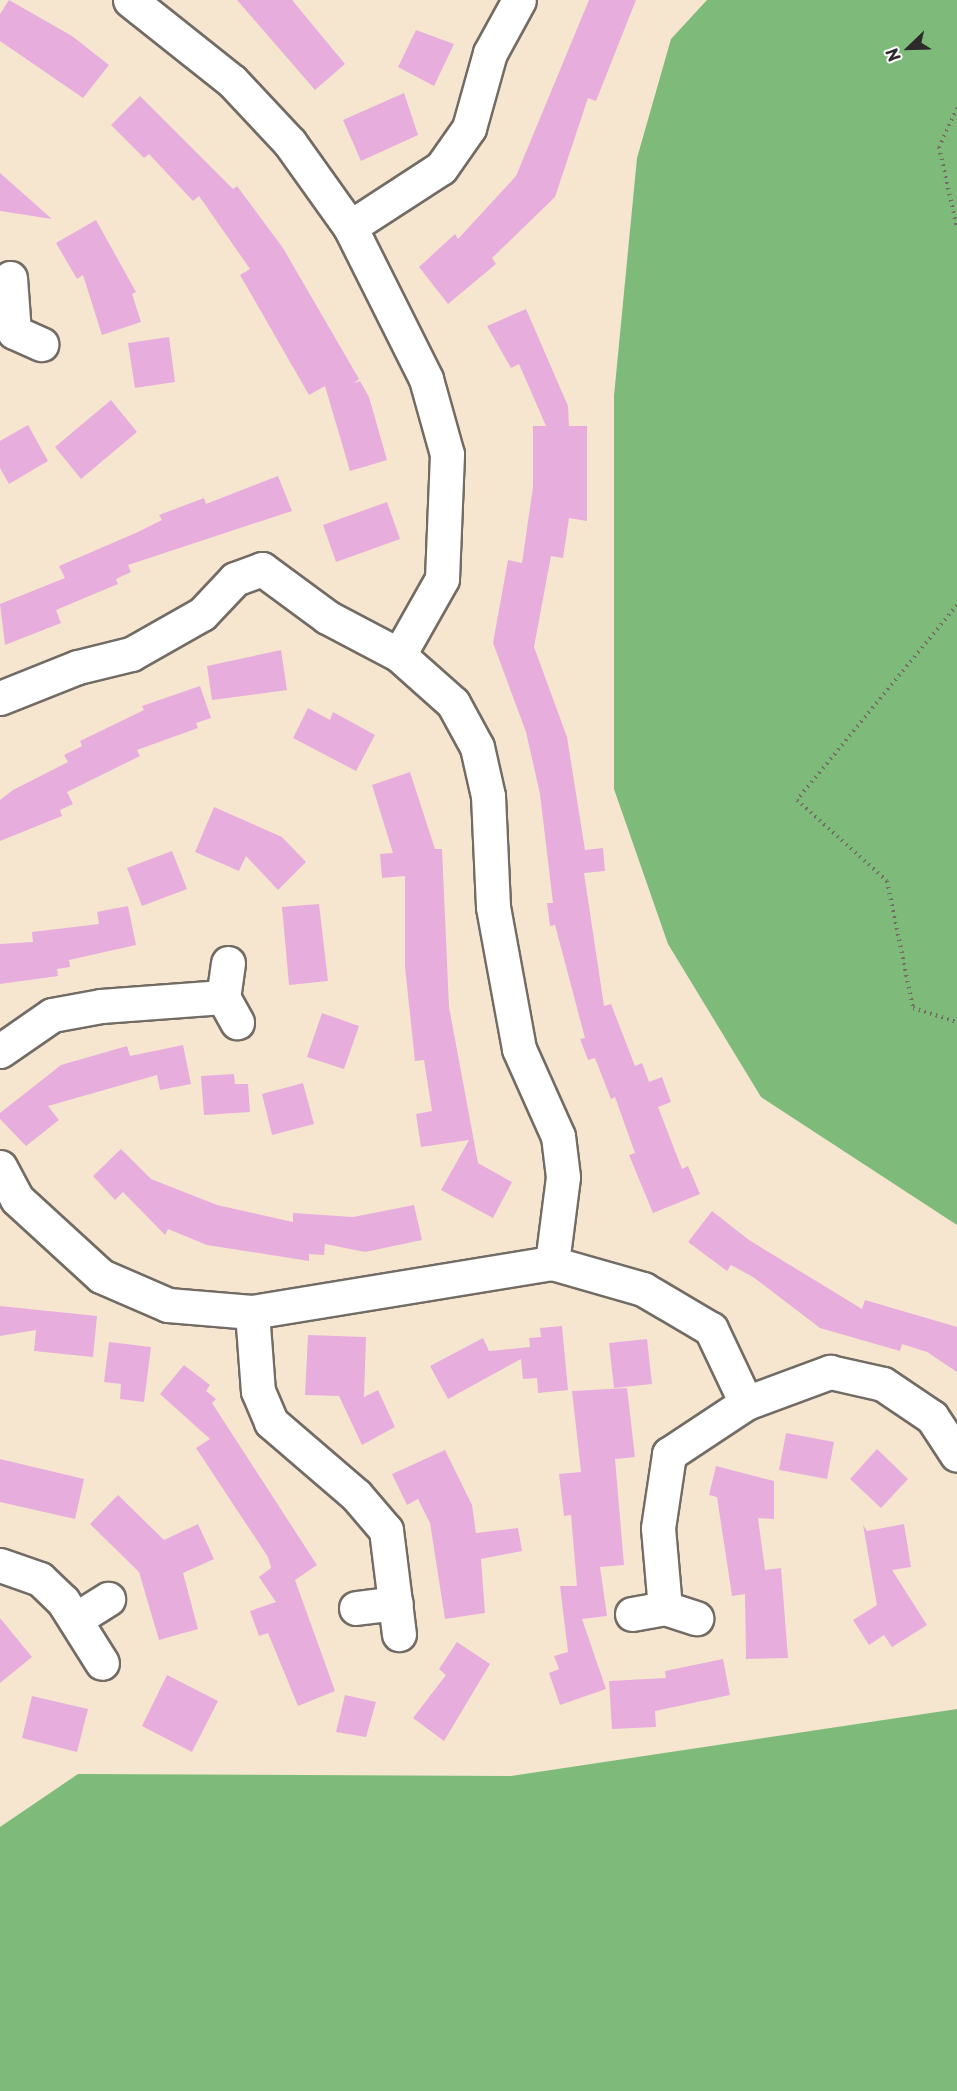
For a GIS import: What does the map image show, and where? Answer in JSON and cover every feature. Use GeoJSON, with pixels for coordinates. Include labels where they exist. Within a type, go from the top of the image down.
{"type":"FeatureCollection","features":[{"type":"Feature","properties":{"kind":"street"},"geometry":{"type":"LineString","coordinates":[[130,0],[232,81],[290,143],[350,227],[426,379],[447,454],[442,579],[399,655]]}},
{"type":"Feature","properties":{"kind":"street"},"geometry":{"type":"LineString","coordinates":[[350,227],[441,168],[469,128],[490,53],[519,0]]}},
{"type":"Feature","properties":{"kind":"street"},"geometry":{"type":"LineString","coordinates":[[10,278],[18,340]]}},
{"type":"Feature","properties":{"kind":"street"},"geometry":{"type":"LineString","coordinates":[[0,698],[78,667],[131,654],[202,614],[235,579],[262,569],[327,617],[399,655],[453,703],[477,747],[488,796],[493,907],[519,1048],[558,1136],[563,1177],[552,1263]]}},
{"type":"Feature","properties":{"kind":"street"},"geometry":{"type":"LineString","coordinates":[[0,1051],[52,1015],[100,1005],[230,1010],[228,963]]}},
{"type":"Feature","properties":{"kind":"street"},"geometry":{"type":"LineString","coordinates":[[0,1167],[9,1206],[101,1276],[168,1305],[252,1312],[552,1263],[643,1289],[711,1329],[746,1403]]}},
{"type":"Feature","properties":{"kind":"street"},"geometry":{"type":"LineString","coordinates":[[252,1312],[258,1391],[271,1422],[356,1495],[386,1530],[398,1618],[356,1608]]}},
{"type":"Feature","properties":{"kind":"street"},"geometry":{"type":"LineString","coordinates":[[665,1608],[658,1528],[669,1454],[746,1403],[830,1372],[883,1384],[932,1417],[957,1455]]}},
{"type":"Feature","properties":{"kind":"street"},"geometry":{"type":"LineString","coordinates":[[0,1565],[40,1579],[76,1619],[102,1663]]}},
{"type":"Feature","properties":{"kind":"street"},"geometry":{"type":"LineString","coordinates":[[76,1619],[108,1599]]}},
{"type":"Feature","properties":{"kind":"street"},"geometry":{"type":"LineString","coordinates":[[632,1614],[665,1608],[696,1618]]}},
{"type":"Feature","properties":{"kind":"path"},"geometry":{"type":"LineString","coordinates":[[957,108],[939,147],[957,228]]}},
{"type":"Feature","properties":{"kind":"path"},"geometry":{"type":"LineString","coordinates":[[957,605],[797,800],[887,882],[913,1008],[957,1022]]}},
{"type":"Feature","properties":{"kind":"green space"},"geometry":{"type":"Polygon","coordinates":[[[707,0],[957,0],[957,1225],[761,1097],[668,944],[614,789],[614,396],[637,158],[671,39],[707,0]]]}},
{"type":"Feature","properties":{"kind":"green space"},"geometry":{"type":"Polygon","coordinates":[[[957,1709],[957,2091],[0,2091],[0,1827],[78,1774],[511,1776],[957,1709]]]}},
{"type":"Feature","properties":{"kind":"building"},"geometry":{"type":"Polygon","coordinates":[[[9,0],[72,36],[109,65],[83,98],[0,41],[0,14],[9,0]]]}},
{"type":"Feature","properties":{"kind":"building"},"geometry":{"type":"Polygon","coordinates":[[[237,0],[292,0],[345,64],[315,90],[237,0]]]}},
{"type":"Feature","properties":{"kind":"building"},"geometry":{"type":"Polygon","coordinates":[[[589,0],[636,0],[596,101],[588,98],[555,197],[492,258],[496,264],[448,304],[419,267],[455,234],[458,239],[516,176],[589,0]]]}},
{"type":"Feature","properties":{"kind":"building"},"geometry":{"type":"Polygon","coordinates":[[[416,30],[454,44],[434,86],[398,67],[416,30]]]}},
{"type":"Feature","properties":{"kind":"building"},"geometry":{"type":"Polygon","coordinates":[[[404,93],[418,135],[361,161],[343,120],[404,93]]]}},
{"type":"Feature","properties":{"kind":"building"},"geometry":{"type":"Polygon","coordinates":[[[140,96],[233,189],[237,186],[283,248],[359,379],[354,383],[360,381],[369,397],[387,460],[350,471],[325,386],[309,395],[240,275],[250,269],[199,196],[193,201],[149,154],[144,158],[111,125],[140,96]]]}},
{"type":"Feature","properties":{"kind":"building"},"geometry":{"type":"Polygon","coordinates":[[[0,173],[52,219],[0,211],[0,173]]]}},
{"type":"Feature","properties":{"kind":"building"},"geometry":{"type":"Polygon","coordinates":[[[96,220],[136,292],[132,294],[141,322],[102,335],[83,275],[77,279],[56,243],[96,220]]]}},
{"type":"Feature","properties":{"kind":"building"},"geometry":{"type":"Polygon","coordinates":[[[526,309],[568,406],[569,426],[587,426],[587,521],[569,518],[563,558],[551,556],[534,647],[567,737],[585,850],[603,848],[605,871],[584,873],[604,1006],[611,1004],[635,1066],[642,1063],[649,1082],[662,1077],[671,1102],[658,1107],[682,1169],[688,1166],[700,1194],[653,1213],[629,1155],[635,1153],[615,1097],[611,1099],[595,1058],[588,1060],[580,1039],[585,1038],[555,925],[550,926],[547,903],[553,903],[540,794],[526,732],[493,643],[508,560],[522,563],[533,487],[533,426],[546,426],[519,364],[511,368],[487,326],[526,309]]]}},
{"type":"Feature","properties":{"kind":"building"},"geometry":{"type":"Polygon","coordinates":[[[169,337],[175,382],[135,388],[128,343],[169,337]]]}},
{"type":"Feature","properties":{"kind":"building"},"geometry":{"type":"Polygon","coordinates":[[[111,400],[137,432],[81,479],[55,447],[111,400]]]}},
{"type":"Feature","properties":{"kind":"building"},"geometry":{"type":"Polygon","coordinates":[[[28,425],[48,461],[9,484],[0,468],[0,441],[28,425]]]}},
{"type":"Feature","properties":{"kind":"building"},"geometry":{"type":"Polygon","coordinates":[[[278,476],[292,511],[128,565],[131,572],[116,579],[118,584],[56,610],[61,623],[5,645],[0,604],[65,578],[59,566],[162,520],[159,515],[204,498],[206,504],[278,476]]]}},
{"type":"Feature","properties":{"kind":"building"},"geometry":{"type":"Polygon","coordinates":[[[387,502],[400,539],[336,562],[323,525],[387,502]]]}},
{"type":"Feature","properties":{"kind":"building"},"geometry":{"type":"Polygon","coordinates":[[[281,650],[287,690],[212,700],[207,666],[281,650]]]}},
{"type":"Feature","properties":{"kind":"building"},"geometry":{"type":"Polygon","coordinates":[[[200,686],[211,718],[196,723],[198,728],[137,750],[140,756],[67,792],[73,804],[60,810],[62,816],[0,841],[0,800],[13,790],[68,762],[64,755],[82,746],[80,741],[144,710],[142,706],[200,686]]]}},
{"type":"Feature","properties":{"kind":"building"},"geometry":{"type":"Polygon","coordinates":[[[308,708],[330,720],[333,712],[375,735],[356,771],[293,738],[308,708]]]}},
{"type":"Feature","properties":{"kind":"building"},"geometry":{"type":"Polygon","coordinates":[[[410,772],[435,849],[442,849],[449,1007],[478,1163],[512,1182],[493,1218],[441,1190],[469,1140],[421,1147],[416,1114],[432,1111],[424,1060],[415,1061],[405,967],[405,876],[382,878],[380,854],[393,853],[372,785],[410,772]]]}},
{"type":"Feature","properties":{"kind":"building"},"geometry":{"type":"Polygon","coordinates":[[[214,807],[282,837],[306,862],[278,890],[246,856],[239,871],[195,852],[214,807]]]}},
{"type":"Feature","properties":{"kind":"building"},"geometry":{"type":"Polygon","coordinates":[[[172,851],[187,889],[142,906],[127,868],[172,851]]]}},
{"type":"Feature","properties":{"kind":"building"},"geometry":{"type":"Polygon","coordinates":[[[319,904],[328,981],[289,985],[282,907],[319,904]]]}},
{"type":"Feature","properties":{"kind":"building"},"geometry":{"type":"Polygon","coordinates":[[[128,906],[136,945],[69,960],[70,967],[57,969],[58,976],[0,984],[0,944],[33,942],[32,932],[99,924],[97,912],[128,906]]]}},
{"type":"Feature","properties":{"kind":"building"},"geometry":{"type":"Polygon","coordinates":[[[322,1013],[359,1026],[344,1069],[307,1057],[322,1013]]]}},
{"type":"Feature","properties":{"kind":"building"},"geometry":{"type":"Polygon","coordinates":[[[183,1045],[191,1084],[160,1090],[157,1075],[48,1106],[59,1120],[26,1146],[0,1119],[0,1113],[61,1065],[127,1046],[130,1056],[183,1045]]]}},
{"type":"Feature","properties":{"kind":"building"},"geometry":{"type":"Polygon","coordinates":[[[234,1074],[235,1084],[248,1084],[250,1112],[204,1115],[201,1076],[234,1074]]]}},
{"type":"Feature","properties":{"kind":"building"},"geometry":{"type":"Polygon","coordinates":[[[303,1083],[314,1124],[272,1135],[262,1094],[303,1083]]]}},
{"type":"Feature","properties":{"kind":"building"},"geometry":{"type":"Polygon","coordinates":[[[121,1149],[151,1179],[217,1205],[293,1222],[293,1213],[353,1217],[414,1205],[422,1240],[365,1252],[325,1244],[324,1255],[309,1254],[309,1261],[207,1245],[168,1229],[165,1235],[123,1192],[115,1200],[93,1176],[121,1149]]]}},
{"type":"Feature","properties":{"kind":"building"},"geometry":{"type":"Polygon","coordinates":[[[712,1211],[749,1240],[862,1309],[865,1300],[957,1327],[957,1372],[927,1352],[902,1344],[900,1351],[820,1328],[753,1277],[731,1265],[727,1271],[688,1242],[712,1211]]]}},
{"type":"Feature","properties":{"kind":"building"},"geometry":{"type":"Polygon","coordinates":[[[0,1306],[97,1316],[93,1357],[34,1351],[36,1330],[0,1336],[0,1306]]]}},
{"type":"Feature","properties":{"kind":"building"},"geometry":{"type":"Polygon","coordinates":[[[562,1326],[568,1390],[538,1393],[537,1378],[523,1379],[521,1359],[448,1399],[430,1366],[483,1338],[489,1351],[530,1347],[529,1338],[541,1337],[540,1328],[562,1326]]]}},
{"type":"Feature","properties":{"kind":"building"},"geometry":{"type":"Polygon","coordinates":[[[308,1335],[366,1337],[364,1397],[378,1390],[395,1427],[362,1445],[339,1396],[305,1395],[308,1335]]]}},
{"type":"Feature","properties":{"kind":"building"},"geometry":{"type":"Polygon","coordinates":[[[647,1339],[652,1384],[614,1388],[609,1343],[647,1339]]]}},
{"type":"Feature","properties":{"kind":"building"},"geometry":{"type":"Polygon","coordinates":[[[109,1342],[151,1347],[144,1402],[120,1399],[121,1384],[104,1382],[109,1342]]]}},
{"type":"Feature","properties":{"kind":"building"},"geometry":{"type":"Polygon","coordinates":[[[184,1365],[210,1385],[206,1391],[216,1399],[212,1403],[317,1565],[295,1580],[335,1691],[298,1706],[268,1633],[259,1636],[250,1611],[276,1602],[259,1577],[271,1568],[268,1557],[196,1448],[210,1439],[160,1394],[184,1365]]]}},
{"type":"Feature","properties":{"kind":"building"},"geometry":{"type":"Polygon","coordinates":[[[627,1388],[635,1457],[615,1459],[624,1565],[600,1567],[607,1616],[582,1619],[606,1689],[560,1705],[549,1673],[559,1669],[554,1656],[568,1652],[560,1586],[577,1586],[571,1515],[564,1516],[559,1474],[581,1472],[572,1391],[627,1388]]]}},
{"type":"Feature","properties":{"kind":"building"},"geometry":{"type":"Polygon","coordinates":[[[786,1433],[834,1442],[827,1479],[779,1470],[786,1433]]]}},
{"type":"Feature","properties":{"kind":"building"},"geometry":{"type":"Polygon","coordinates":[[[877,1449],[908,1479],[881,1508],[850,1479],[877,1449]]]}},
{"type":"Feature","properties":{"kind":"building"},"geometry":{"type":"Polygon","coordinates":[[[445,1450],[472,1505],[476,1533],[518,1528],[522,1551],[481,1559],[485,1613],[445,1619],[430,1523],[418,1499],[407,1505],[392,1474],[445,1450]]]}},
{"type":"Feature","properties":{"kind":"building"},"geometry":{"type":"Polygon","coordinates":[[[0,1459],[84,1479],[75,1519],[0,1502],[0,1459]]]}},
{"type":"Feature","properties":{"kind":"building"},"geometry":{"type":"Polygon","coordinates":[[[716,1466],[774,1481],[774,1519],[758,1518],[765,1570],[781,1568],[788,1658],[746,1659],[745,1594],[732,1596],[717,1497],[709,1495],[716,1466]]]}},
{"type":"Feature","properties":{"kind":"building"},"geometry":{"type":"Polygon","coordinates":[[[118,1495],[164,1540],[198,1524],[214,1559],[183,1573],[198,1629],[159,1640],[139,1572],[90,1524],[118,1495]]]}},
{"type":"Feature","properties":{"kind":"building"},"geometry":{"type":"Polygon","coordinates":[[[904,1524],[911,1567],[892,1570],[927,1625],[892,1647],[884,1635],[869,1645],[853,1620],[877,1605],[863,1525],[867,1531],[904,1524]]]}},
{"type":"Feature","properties":{"kind":"building"},"geometry":{"type":"Polygon","coordinates":[[[0,1618],[32,1657],[0,1683],[0,1618]]]}},
{"type":"Feature","properties":{"kind":"building"},"geometry":{"type":"Polygon","coordinates":[[[457,1642],[490,1664],[444,1741],[413,1718],[446,1675],[439,1669],[457,1642]]]}},
{"type":"Feature","properties":{"kind":"building"},"geometry":{"type":"Polygon","coordinates":[[[723,1659],[730,1695],[655,1711],[656,1727],[612,1729],[609,1681],[666,1678],[665,1671],[723,1659]]]}},
{"type":"Feature","properties":{"kind":"building"},"geometry":{"type":"Polygon","coordinates":[[[167,1675],[218,1701],[192,1752],[142,1726],[167,1675]]]}},
{"type":"Feature","properties":{"kind":"building"},"geometry":{"type":"Polygon","coordinates":[[[345,1695],[376,1702],[366,1737],[336,1732],[345,1695]]]}},
{"type":"Feature","properties":{"kind":"building"},"geometry":{"type":"Polygon","coordinates":[[[32,1696],[88,1709],[77,1752],[22,1738],[32,1696]]]}}]}
